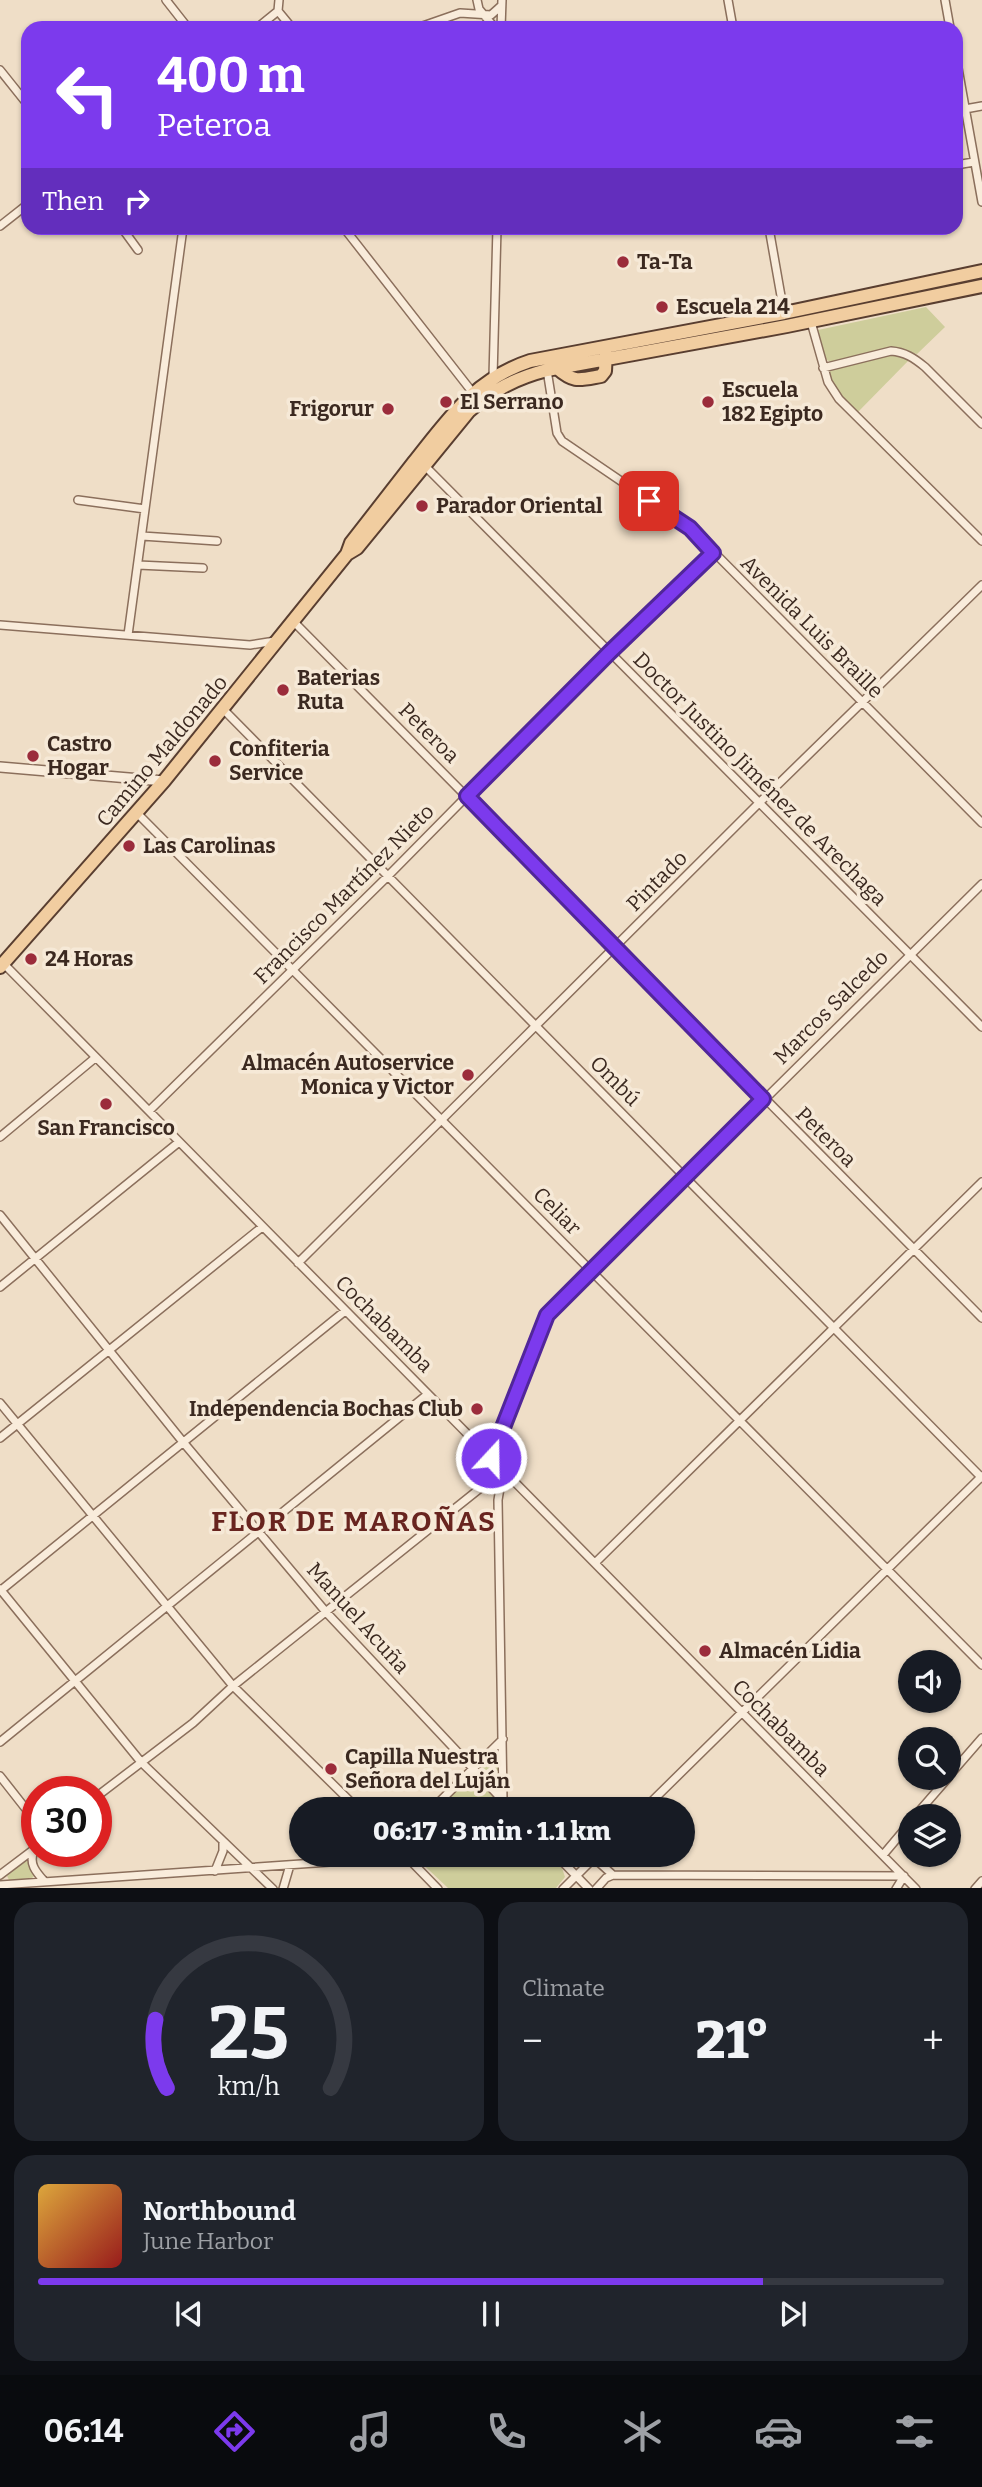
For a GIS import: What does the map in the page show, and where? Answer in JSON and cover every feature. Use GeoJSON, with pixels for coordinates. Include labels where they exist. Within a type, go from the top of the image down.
{"type":"FeatureCollection","features":[{"type":"Feature","properties":{"kind":"main road","name":"Camino Maldonado"},"geometry":{"type":"LineString","coordinates":[[606,352],[982,271]]}},
{"type":"Feature","properties":{"kind":"main road","name":"Camino Maldonado"},"geometry":{"type":"LineString","coordinates":[[420,461],[450,416],[473,393],[493,377],[530,361],[811,321],[982,286]]}},
{"type":"Feature","properties":{"kind":"main road"},"geometry":{"type":"LineString","coordinates":[[552,369],[570,379],[591,378],[603,373],[606,352]]}},
{"type":"Feature","properties":{"kind":"main road","name":"Camino Maldonado"},"geometry":{"type":"LineString","coordinates":[[2,965],[164,781],[347,554],[351,543],[420,461],[491,393],[518,379],[552,369]]}},
{"type":"Feature","properties":{"kind":"street"},"geometry":{"type":"LineString","coordinates":[[166,0],[182,21]]}},
{"type":"Feature","properties":{"kind":"street"},"geometry":{"type":"LineString","coordinates":[[279,0],[278,11],[286,21]]}},
{"type":"Feature","properties":{"kind":"street"},"geometry":{"type":"LineString","coordinates":[[437,21],[460,13],[475,0],[489,21]]}},
{"type":"Feature","properties":{"kind":"street"},"geometry":{"type":"LineString","coordinates":[[728,0],[732,21]]}},
{"type":"Feature","properties":{"kind":"street"},"geometry":{"type":"LineString","coordinates":[[945,0],[949,21]]}},
{"type":"Feature","properties":{"kind":"street"},"geometry":{"type":"LineString","coordinates":[[460,13],[483,15],[497,11],[502,3]]}},
{"type":"Feature","properties":{"kind":"street"},"geometry":{"type":"LineString","coordinates":[[501,21],[502,3]]}},
{"type":"Feature","properties":{"kind":"street"},"geometry":{"type":"LineString","coordinates":[[266,21],[278,11]]}},
{"type":"Feature","properties":{"kind":"street"},"geometry":{"type":"LineString","coordinates":[[0,70],[21,96]]}},
{"type":"Feature","properties":{"kind":"street"},"geometry":{"type":"LineString","coordinates":[[963,98],[982,202]]}},
{"type":"Feature","properties":{"kind":"street"},"geometry":{"type":"LineString","coordinates":[[965,109],[982,106]]}},
{"type":"Feature","properties":{"kind":"street"},"geometry":{"type":"LineString","coordinates":[[963,164],[974,162]]}},
{"type":"Feature","properties":{"kind":"street"},"geometry":{"type":"LineString","coordinates":[[0,226],[21,210]]}},
{"type":"Feature","properties":{"kind":"street"},"geometry":{"type":"LineString","coordinates":[[126,235],[138,250]]}},
{"type":"Feature","properties":{"kind":"street"},"geometry":{"type":"LineString","coordinates":[[128,635],[182,235]]}},
{"type":"Feature","properties":{"kind":"street"},"geometry":{"type":"LineString","coordinates":[[349,235],[473,393]]}},
{"type":"Feature","properties":{"kind":"street"},"geometry":{"type":"LineString","coordinates":[[493,377],[497,235]]}},
{"type":"Feature","properties":{"kind":"street"},"geometry":{"type":"LineString","coordinates":[[770,235],[785,313]]}},
{"type":"Feature","properties":{"kind":"street"},"geometry":{"type":"LineString","coordinates":[[811,321],[823,368],[833,391],[850,413],[982,541]]}},
{"type":"Feature","properties":{"kind":"street"},"geometry":{"type":"LineString","coordinates":[[823,368],[891,351],[900,352],[925,367],[982,424]]}},
{"type":"Feature","properties":{"kind":"street","name":"Avenida Luis Braille"},"geometry":{"type":"LineString","coordinates":[[552,369],[557,433],[562,441],[690,528],[982,823]]}},
{"type":"Feature","properties":{"kind":"street","name":"Doctor Justino Jiménez de Arechaga"},"geometry":{"type":"LineString","coordinates":[[420,461],[982,1027]]}},
{"type":"Feature","properties":{"kind":"street"},"geometry":{"type":"LineString","coordinates":[[78,500],[145,509]]}},
{"type":"Feature","properties":{"kind":"street"},"geometry":{"type":"LineString","coordinates":[[142,536],[217,541]]}},
{"type":"Feature","properties":{"kind":"street","name":"Francisco Martínez Nieto"},"geometry":{"type":"LineString","coordinates":[[149,1111],[713,553]]}},
{"type":"Feature","properties":{"kind":"street"},"geometry":{"type":"LineString","coordinates":[[138,565],[203,568]]}},
{"type":"Feature","properties":{"kind":"street","name":"Pintado"},"geometry":{"type":"LineString","coordinates":[[298,1263],[758,804],[982,585]]}},
{"type":"Feature","properties":{"kind":"street","name":"Peteroa"},"geometry":{"type":"LineString","coordinates":[[293,621],[982,1318]]}},
{"type":"Feature","properties":{"kind":"street"},"geometry":{"type":"LineString","coordinates":[[0,625],[250,645],[278,641]]}},
{"type":"Feature","properties":{"kind":"street"},"geometry":{"type":"LineString","coordinates":[[250,645],[258,655],[259,665]]}},
{"type":"Feature","properties":{"kind":"street","name":"Ombú"},"geometry":{"type":"LineString","coordinates":[[223,709],[982,1477]]}},
{"type":"Feature","properties":{"kind":"street"},"geometry":{"type":"LineString","coordinates":[[0,767],[164,781]]}},
{"type":"Feature","properties":{"kind":"street","name":"Celiar"},"geometry":{"type":"LineString","coordinates":[[136,813],[982,1665]]}},
{"type":"Feature","properties":{"kind":"street","name":"Marcos Salcedo"},"geometry":{"type":"LineString","coordinates":[[491,1458],[542,1322],[547,1315],[982,884]]}},
{"type":"Feature","properties":{"kind":"street","name":"Cochabamba"},"geometry":{"type":"LineString","coordinates":[[2,965],[916,1888]]}},
{"type":"Feature","properties":{"kind":"street"},"geometry":{"type":"LineString","coordinates":[[0,1137],[95,1058]]}},
{"type":"Feature","properties":{"kind":"street"},"geometry":{"type":"LineString","coordinates":[[0,1287],[179,1142]]}},
{"type":"Feature","properties":{"kind":"street"},"geometry":{"type":"LineString","coordinates":[[596,1562],[982,1182]]}},
{"type":"Feature","properties":{"kind":"street","name":"Manuel Acuña"},"geometry":{"type":"LineString","coordinates":[[0,1215],[183,1442],[326,1612],[500,1797]]}},
{"type":"Feature","properties":{"kind":"street"},"geometry":{"type":"LineString","coordinates":[[0,1438],[262,1227]]}},
{"type":"Feature","properties":{"kind":"street"},"geometry":{"type":"LineString","coordinates":[[273,1888],[141,1762],[0,1590],[345,1311]]}},
{"type":"Feature","properties":{"kind":"street"},"geometry":{"type":"LineString","coordinates":[[0,1742],[428,1394]]}},
{"type":"Feature","properties":{"kind":"street"},"geometry":{"type":"LineString","coordinates":[[0,1403],[233,1686],[346,1797]]}},
{"type":"Feature","properties":{"kind":"street"},"geometry":{"type":"LineString","coordinates":[[112,1785],[193,1723],[233,1686],[503,1470]]}},
{"type":"Feature","properties":{"kind":"street"},"geometry":{"type":"LineString","coordinates":[[503,1470],[498,1500],[503,1797]]}},
{"type":"Feature","properties":{"kind":"street"},"geometry":{"type":"LineString","coordinates":[[656,1797],[982,1477]]}},
{"type":"Feature","properties":{"kind":"street"},"geometry":{"type":"LineString","coordinates":[[961,1763],[982,1738]]}},
{"type":"Feature","properties":{"kind":"street"},"geometry":{"type":"LineString","coordinates":[[443,1797],[503,1739]]}},
{"type":"Feature","properties":{"kind":"street"},"geometry":{"type":"LineString","coordinates":[[0,1776],[21,1803]]}},
{"type":"Feature","properties":{"kind":"street"},"geometry":{"type":"LineString","coordinates":[[925,1804],[938,1790]]}},
{"type":"Feature","properties":{"kind":"street"},"geometry":{"type":"LineString","coordinates":[[883,1855],[898,1837]]}},
{"type":"Feature","properties":{"kind":"street"},"geometry":{"type":"LineString","coordinates":[[215,1871],[223,1851],[223,1840]]}},
{"type":"Feature","properties":{"kind":"street"},"geometry":{"type":"LineString","coordinates":[[0,1875],[21,1859]]}},
{"type":"Feature","properties":{"kind":"street"},"geometry":{"type":"LineString","coordinates":[[0,1885],[27,1886],[45,1882],[289,1865]]}},
{"type":"Feature","properties":{"kind":"street"},"geometry":{"type":"LineString","coordinates":[[34,1867],[45,1882]]}},
{"type":"Feature","properties":{"kind":"street"},"geometry":{"type":"LineString","coordinates":[[283,1888],[289,1867]]}},
{"type":"Feature","properties":{"kind":"street"},"geometry":{"type":"LineString","coordinates":[[417,1867],[438,1888]]}},
{"type":"Feature","properties":{"kind":"street"},"geometry":{"type":"LineString","coordinates":[[567,1867],[589,1888]]}},
{"type":"Feature","properties":{"kind":"street"},"geometry":{"type":"LineString","coordinates":[[563,1888],[585,1867]]}},
{"type":"Feature","properties":{"kind":"street"},"geometry":{"type":"LineString","coordinates":[[605,1867],[613,1875]]}},
{"type":"Feature","properties":{"kind":"street"},"geometry":{"type":"LineString","coordinates":[[596,1888],[613,1875],[904,1876]]}},
{"type":"Feature","properties":{"kind":"street"},"geometry":{"type":"LineString","coordinates":[[896,1888],[904,1876]]}},
{"type":"Feature","properties":{"kind":"street"},"geometry":{"type":"LineString","coordinates":[[975,1888],[982,1881]]}},
{"type":"Feature","properties":{"kind":"shaded area"},"geometry":{"type":"Polygon","coordinates":[[[982,277],[982,280],[612,353],[611,351],[982,277]]]}},
{"type":"Feature","properties":{"kind":"shaded area"},"geometry":{"type":"Polygon","coordinates":[[[926,307],[945,327],[917,354],[893,347],[830,362],[822,356],[818,330],[926,307]]]}},
{"type":"Feature","properties":{"kind":"shaded area"},"geometry":{"type":"Polygon","coordinates":[[[893,355],[910,359],[857,413],[845,401],[829,376],[830,370],[893,355]]]}},
{"type":"Feature","properties":{"kind":"shaded area"},"geometry":{"type":"Polygon","coordinates":[[[493,1755],[499,1757],[499,1779],[494,1783],[482,1767],[493,1755]]]}},
{"type":"Feature","properties":{"kind":"shaded area"},"geometry":{"type":"Polygon","coordinates":[[[474,1778],[479,1781],[495,1797],[450,1797],[468,1780],[474,1778]]]}},
{"type":"Feature","properties":{"kind":"shaded area"},"geometry":{"type":"Polygon","coordinates":[[[21,1864],[21,1867],[31,1867],[34,1876],[31,1879],[9,1880],[7,1876],[21,1864]]]}},
{"type":"Feature","properties":{"kind":"shaded area"},"geometry":{"type":"Polygon","coordinates":[[[426,1867],[561,1867],[565,1877],[556,1888],[448,1888],[426,1867]]]}},
{"type":"Feature","properties":{"kind":"place","name":"Ta-Ta"},"geometry":{"type":"Point","coordinates":[623,262]}},
{"type":"Feature","properties":{"kind":"place","name":"Escuela 214"},"geometry":{"type":"Point","coordinates":[662,307]}},
{"type":"Feature","properties":{"kind":"place","name":"El Serrano"},"geometry":{"type":"Point","coordinates":[446,402]}},
{"type":"Feature","properties":{"kind":"place","name":"Escuela 182 Egipto"},"geometry":{"type":"Point","coordinates":[708,402]}},
{"type":"Feature","properties":{"kind":"place","name":"Frigorur"},"geometry":{"type":"Point","coordinates":[388,409]}},
{"type":"Feature","properties":{"kind":"place","name":"Parador Oriental"},"geometry":{"type":"Point","coordinates":[422,506]}},
{"type":"Feature","properties":{"kind":"place","name":"Baterias Ruta"},"geometry":{"type":"Point","coordinates":[283,690]}},
{"type":"Feature","properties":{"kind":"place","name":"Castro Hogar"},"geometry":{"type":"Point","coordinates":[33,756]}},
{"type":"Feature","properties":{"kind":"place","name":"Confiteria Service"},"geometry":{"type":"Point","coordinates":[215,761]}},
{"type":"Feature","properties":{"kind":"place","name":"Las Carolinas"},"geometry":{"type":"Point","coordinates":[129,846]}},
{"type":"Feature","properties":{"kind":"place","name":"24 Horas"},"geometry":{"type":"Point","coordinates":[31,959]}},
{"type":"Feature","properties":{"kind":"place","name":"Almacén Autoservice Monica y Victor"},"geometry":{"type":"Point","coordinates":[468,1075]}},
{"type":"Feature","properties":{"kind":"place","name":"San Francisco"},"geometry":{"type":"Point","coordinates":[106,1104]}},
{"type":"Feature","properties":{"kind":"place","name":"Independencia Bochas Club"},"geometry":{"type":"Point","coordinates":[477,1409]}},
{"type":"Feature","properties":{"kind":"place","name":"Almacén Lidia"},"geometry":{"type":"Point","coordinates":[705,1651]}},
{"type":"Feature","properties":{"kind":"place","name":"Capilla Nuestra Señora del Luján"},"geometry":{"type":"Point","coordinates":[331,1769]}},
{"type":"Feature","properties":{"kind":"district","name":"FLOR DE MAROÑAS"},"geometry":{"type":"Point","coordinates":[354,1521]}},
{"type":"Feature","properties":{"kind":"route"},"geometry":{"type":"LineString","coordinates":[[491,1458],[542,1322],[547,1315],[763,1099],[467,796],[713,553],[690,528],[649,501]]}}]}
